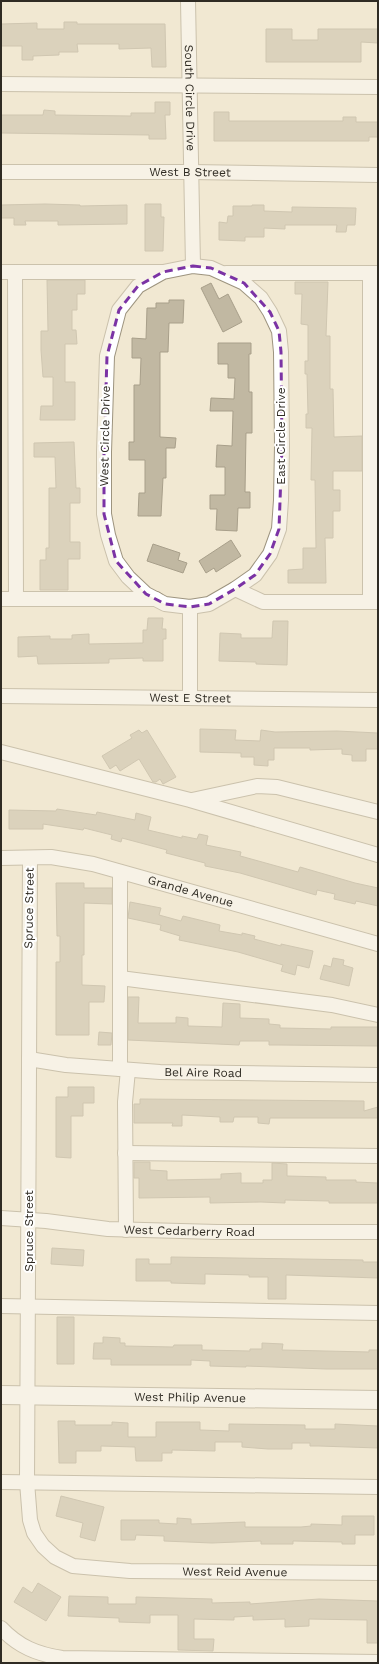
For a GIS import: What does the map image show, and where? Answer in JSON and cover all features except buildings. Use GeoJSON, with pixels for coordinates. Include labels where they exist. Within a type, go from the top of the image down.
{"type":"FeatureCollection","features":[{"type":"Feature","properties":{"kind":"main road","name":"West Philip Avenue"},"geometry":{"type":"LineString","coordinates":[[1,1395],[378,1400]]}},
{"type":"Feature","properties":{"kind":"street","name":"South Circle Drive"},"geometry":{"type":"LineString","coordinates":[[188,1],[193,266]]}},
{"type":"Feature","properties":{"kind":"street"},"geometry":{"type":"LineString","coordinates":[[1,84],[378,87]]}},
{"type":"Feature","properties":{"kind":"street","name":"West B Street"},"geometry":{"type":"LineString","coordinates":[[1,172],[191,172],[378,175]]}},
{"type":"Feature","properties":{"kind":"street","name":"West Circle Drive"},"geometry":{"type":"LineString","coordinates":[[190,607],[166,604],[146,594],[128,577],[116,561],[108,535],[104,514],[104,452],[107,356],[119,310],[138,286],[163,272],[193,266]]}},
{"type":"Feature","properties":{"kind":"street","name":"East Circle Drive"},"geometry":{"type":"LineString","coordinates":[[190,607],[209,604],[234,589],[255,575],[270,554],[278,529],[281,500],[282,454],[281,352],[278,331],[270,312],[261,298],[244,283],[211,268],[193,266]]}},
{"type":"Feature","properties":{"kind":"street"},"geometry":{"type":"LineString","coordinates":[[1,272],[163,272]]}},
{"type":"Feature","properties":{"kind":"street"},"geometry":{"type":"LineString","coordinates":[[16,272],[16,599]]}},
{"type":"Feature","properties":{"kind":"street"},"geometry":{"type":"LineString","coordinates":[[223,273],[374,273],[374,602],[263,602],[234,589]]}},
{"type":"Feature","properties":{"kind":"street"},"geometry":{"type":"LineString","coordinates":[[1,599],[157,599]]}},
{"type":"Feature","properties":{"kind":"street"},"geometry":{"type":"LineString","coordinates":[[190,607],[190,698]]}},
{"type":"Feature","properties":{"kind":"street","name":"West E Street"},"geometry":{"type":"LineString","coordinates":[[1,696],[378,700]]}},
{"type":"Feature","properties":{"kind":"street"},"geometry":{"type":"LineString","coordinates":[[1,752],[190,800],[378,855]]}},
{"type":"Feature","properties":{"kind":"street"},"geometry":{"type":"LineString","coordinates":[[190,800],[257,786],[277,787],[378,812]]}},
{"type":"Feature","properties":{"kind":"street","name":"Grande Avenue"},"geometry":{"type":"LineString","coordinates":[[1,858],[58,858],[93,864],[378,944]]}},
{"type":"Feature","properties":{"kind":"street","name":"Spruce Street"},"geometry":{"type":"LineString","coordinates":[[30,859],[28,981],[29,1220],[27,1482],[30,1520],[34,1533],[43,1546],[55,1558],[73,1566],[91,1568]]}},
{"type":"Feature","properties":{"kind":"street"},"geometry":{"type":"LineString","coordinates":[[120,872],[120,978],[124,1070],[126,1230]]}},
{"type":"Feature","properties":{"kind":"street"},"geometry":{"type":"LineString","coordinates":[[120,978],[332,1005],[378,1015]]}},
{"type":"Feature","properties":{"kind":"street","name":"Bel Aire Road"},"geometry":{"type":"LineString","coordinates":[[29,1059],[66,1065],[168,1073],[378,1075]]}},
{"type":"Feature","properties":{"kind":"street"},"geometry":{"type":"LineString","coordinates":[[125,1153],[378,1156]]}},
{"type":"Feature","properties":{"kind":"street","name":"West Cedarberry Road"},"geometry":{"type":"LineString","coordinates":[[1,1218],[126,1230],[217,1232],[378,1232]]}},
{"type":"Feature","properties":{"kind":"street"},"geometry":{"type":"LineString","coordinates":[[1,1306],[378,1313]]}},
{"type":"Feature","properties":{"kind":"street"},"geometry":{"type":"LineString","coordinates":[[1,1482],[378,1487]]}},
{"type":"Feature","properties":{"kind":"street","name":"West Reid Avenue"},"geometry":{"type":"LineString","coordinates":[[91,1568],[130,1571],[378,1573]]}},
{"type":"Feature","properties":{"kind":"street"},"geometry":{"type":"LineString","coordinates":[[1,1628],[25,1647],[43,1655],[62,1658],[378,1662]]}},
{"type":"Feature","properties":{"kind":"highlighted area"},"geometry":{"type":"Polygon","coordinates":[[[193,266],[211,268],[244,283],[270,312],[279,331],[281,352],[282,446],[279,529],[270,554],[255,575],[235,589],[209,604],[190,607],[165,604],[146,594],[116,561],[104,514],[104,452],[107,356],[119,310],[138,286],[163,272],[193,266]]]}}]}
